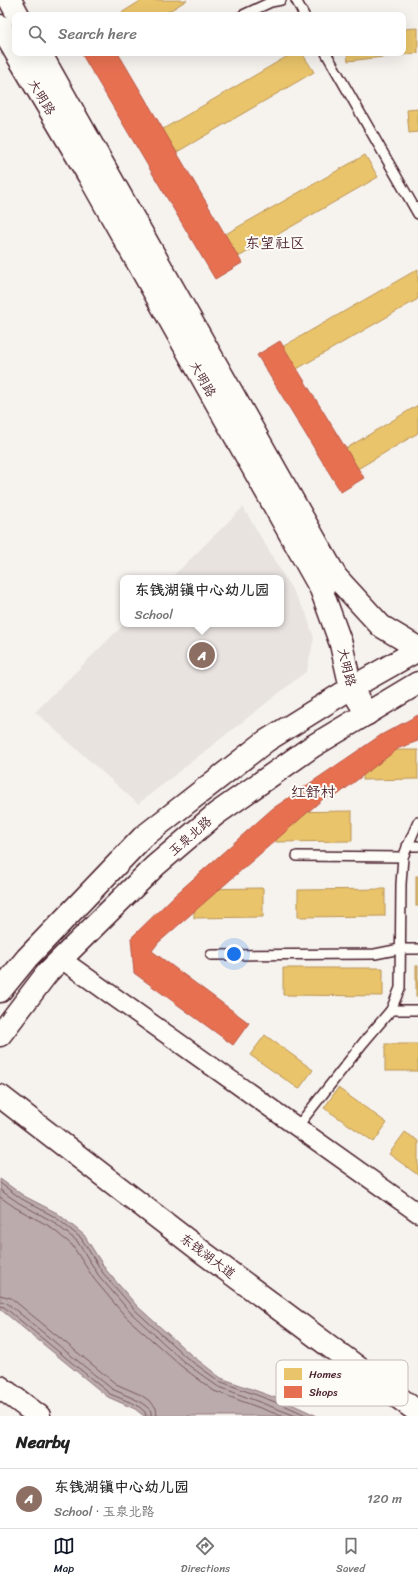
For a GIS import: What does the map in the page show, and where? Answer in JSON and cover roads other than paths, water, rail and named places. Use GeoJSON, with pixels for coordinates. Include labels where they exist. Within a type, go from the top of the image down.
{"type":"FeatureCollection","features":[{"type":"Feature","properties":{"kind":"street"},"geometry":{"type":"LineString","coordinates":[[10,0],[16,12]]}},
{"type":"Feature","properties":{"kind":"street","name":"大明路"},"geometry":{"type":"LineString","coordinates":[[0,26],[12,47]]}},
{"type":"Feature","properties":{"kind":"street","name":"大明路"},"geometry":{"type":"LineString","coordinates":[[17,56],[89,176],[321,589],[342,644],[351,688],[367,714]]}},
{"type":"Feature","properties":{"kind":"street","name":"大明路"},"geometry":{"type":"LineString","coordinates":[[42,56],[336,577],[381,626],[418,649]]}},
{"type":"Feature","properties":{"kind":"street","name":"玉泉北路"},"geometry":{"type":"LineString","coordinates":[[0,991],[27,958],[143,837],[266,741],[351,688],[418,649]]}},
{"type":"Feature","properties":{"kind":"street","name":"玉泉北路"},"geometry":{"type":"LineString","coordinates":[[0,1035],[48,972],[155,866],[216,814],[313,746],[418,683]]}},
{"type":"Feature","properties":{"kind":"street"},"geometry":{"type":"LineString","coordinates":[[61,959],[418,1213]]}},
{"type":"Feature","properties":{"kind":"street","name":"东钱湖大道"},"geometry":{"type":"LineString","coordinates":[[0,1096],[205,1254],[348,1360]]}},
{"type":"Feature","properties":{"kind":"street"},"geometry":{"type":"LineString","coordinates":[[0,1387],[39,1416]]}},
{"type":"Feature","properties":{"kind":"street","name":"东钱湖大道"},"geometry":{"type":"LineString","coordinates":[[408,1405],[418,1412]]}},
{"type":"Feature","properties":{"kind":"lane"},"geometry":{"type":"LineString","coordinates":[[249,12],[271,2],[281,0]]}},
{"type":"Feature","properties":{"kind":"lane"},"geometry":{"type":"LineString","coordinates":[[296,0],[302,12]]}},
{"type":"Feature","properties":{"kind":"lane"},"geometry":{"type":"LineString","coordinates":[[328,56],[418,214]]}},
{"type":"Feature","properties":{"kind":"lane"},"geometry":{"type":"LineString","coordinates":[[297,1127],[363,1043],[392,1010],[400,988],[401,884],[403,858],[418,822]]}},
{"type":"Feature","properties":{"kind":"lane"},"geometry":{"type":"LineString","coordinates":[[407,846],[418,846]]}},
{"type":"Feature","properties":{"kind":"lane"},"geometry":{"type":"LineString","coordinates":[[297,856],[403,858]]}},
{"type":"Feature","properties":{"kind":"lane"},"geometry":{"type":"LineString","coordinates":[[211,955],[375,954],[400,949],[418,949]]}},
{"type":"Feature","properties":{"kind":"lane"},"geometry":{"type":"LineString","coordinates":[[392,1010],[418,1010]]}},
{"type":"Feature","properties":{"kind":"water"},"geometry":{"type":"Polygon","coordinates":[[[0,1179],[24,1196],[57,1213],[84,1235],[106,1270],[137,1306],[190,1354],[221,1378],[276,1398],[276,1406],[296,1406],[317,1416],[144,1416],[135,1409],[108,1397],[0,1309],[0,1179]]]}},
{"type":"Feature","properties":{"kind":"place","name":"东钱湖镇中心幼儿园"},"geometry":{"type":"Point","coordinates":[202,655]}},
{"type":"Feature","properties":{"kind":"district","name":"东望社区"},"geometry":{"type":"Point","coordinates":[275,243]}},
{"type":"Feature","properties":{"kind":"district","name":"红舒村"},"geometry":{"type":"Point","coordinates":[313,792]}}]}
